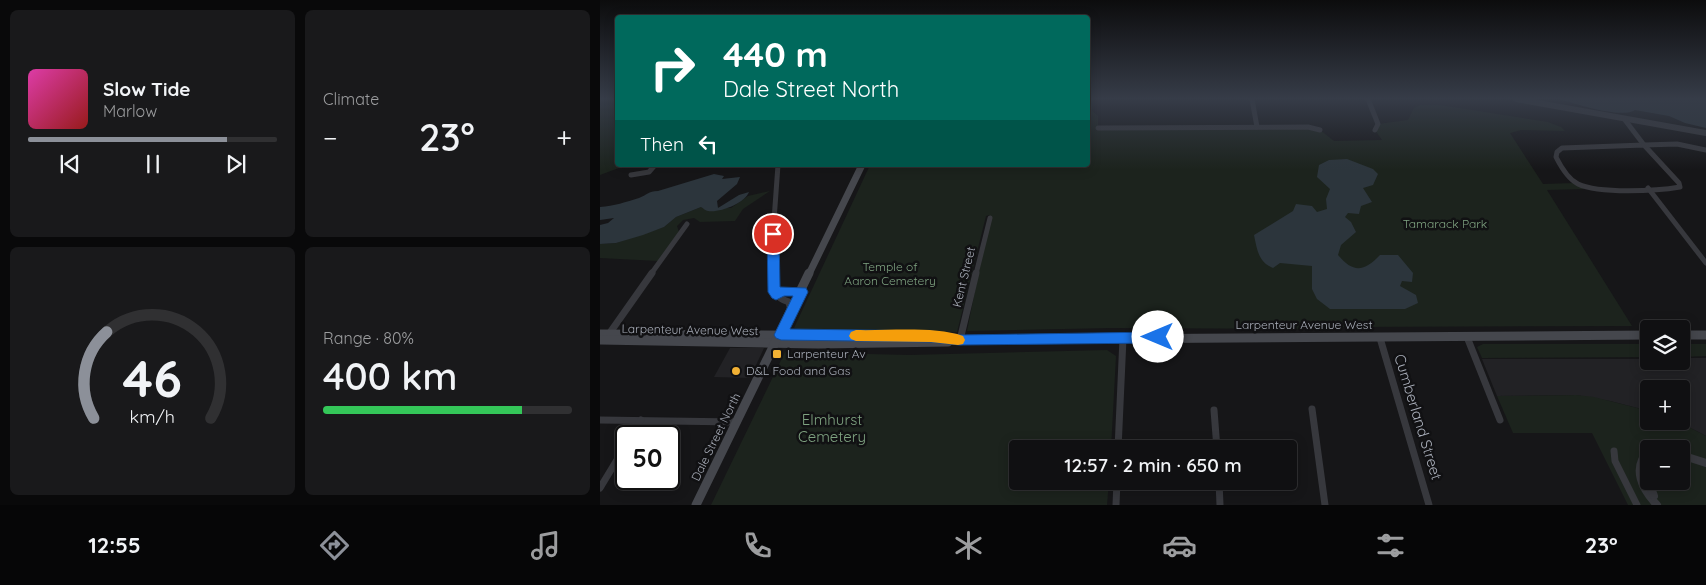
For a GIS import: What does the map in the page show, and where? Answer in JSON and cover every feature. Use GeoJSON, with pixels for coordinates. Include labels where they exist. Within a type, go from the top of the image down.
{"type":"FeatureCollection","features":[{"type":"Feature","properties":{"kind":"main road","name":"Dale Street North"},"geometry":{"type":"LineString","coordinates":[[696,505],[802,292],[861,167]]}},
{"type":"Feature","properties":{"kind":"main road","name":"Larpenteur Avenue West"},"geometry":{"type":"LineString","coordinates":[[605,334],[931,336],[960,340]]}},
{"type":"Feature","properties":{"kind":"main road","name":"Larpenteur Avenue West"},"geometry":{"type":"LineString","coordinates":[[600,340],[776,344],[900,344],[960,340],[1123,338],[1640,335]]}},
{"type":"Feature","properties":{"kind":"main road"},"geometry":{"type":"LineString","coordinates":[[1690,335],[1706,335]]}},
{"type":"Feature","properties":{"kind":"street"},"geometry":{"type":"LineString","coordinates":[[1256,123],[1257,127]]}},
{"type":"Feature","properties":{"kind":"street"},"geometry":{"type":"LineString","coordinates":[[1376,130],[1377,123]]}},
{"type":"Feature","properties":{"kind":"street"},"geometry":{"type":"LineString","coordinates":[[1627,123],[1647,147],[1680,187],[1598,189],[1583,186],[1568,175],[1556,154],[1559,150],[1568,147],[1647,147],[1677,144],[1706,150]]}},
{"type":"Feature","properties":{"kind":"street"},"geometry":{"type":"LineString","coordinates":[[1641,123],[1706,133]]}},
{"type":"Feature","properties":{"kind":"street"},"geometry":{"type":"LineString","coordinates":[[1098,128],[1308,127],[1320,130]]}},
{"type":"Feature","properties":{"kind":"street"},"geometry":{"type":"LineString","coordinates":[[631,175],[648,172],[653,167]]}},
{"type":"Feature","properties":{"kind":"street"},"geometry":{"type":"LineString","coordinates":[[778,167],[773,234],[774,292],[779,299],[789,302],[792,312]]}},
{"type":"Feature","properties":{"kind":"street"},"geometry":{"type":"LineString","coordinates":[[1648,188],[1706,262]]}},
{"type":"Feature","properties":{"kind":"street","name":"Kent Street"},"geometry":{"type":"LineString","coordinates":[[960,340],[990,218]]}},
{"type":"Feature","properties":{"kind":"street"},"geometry":{"type":"LineString","coordinates":[[605,334],[687,224]]}},
{"type":"Feature","properties":{"kind":"street"},"geometry":{"type":"LineString","coordinates":[[776,295],[782,291],[802,292]]}},
{"type":"Feature","properties":{"kind":"street"},"geometry":{"type":"LineString","coordinates":[[1467,337],[1500,420]]}},
{"type":"Feature","properties":{"kind":"street"},"geometry":{"type":"LineString","coordinates":[[1118,440],[1123,338]]}},
{"type":"Feature","properties":{"kind":"street","name":"Cumberland Street"},"geometry":{"type":"LineString","coordinates":[[1380,338],[1429,505]]}},
{"type":"Feature","properties":{"kind":"street"},"geometry":{"type":"LineString","coordinates":[[1312,409],[1325,505]]}},
{"type":"Feature","properties":{"kind":"street"},"geometry":{"type":"LineString","coordinates":[[1214,410],[1216,440]]}},
{"type":"Feature","properties":{"kind":"street"},"geometry":{"type":"LineString","coordinates":[[600,420],[737,422]]}},
{"type":"Feature","properties":{"kind":"street"},"geometry":{"type":"LineString","coordinates":[[638,425],[641,420]]}},
{"type":"Feature","properties":{"kind":"street"},"geometry":{"type":"LineString","coordinates":[[1614,451],[1615,461],[1637,505]]}},
{"type":"Feature","properties":{"kind":"street"},"geometry":{"type":"LineString","coordinates":[[1690,455],[1704,462]]}},
{"type":"Feature","properties":{"kind":"street"},"geometry":{"type":"LineString","coordinates":[[1640,458],[1638,471],[1640,477]]}},
{"type":"Feature","properties":{"kind":"street"},"geometry":{"type":"LineString","coordinates":[[1690,458],[1704,462]]}},
{"type":"Feature","properties":{"kind":"street"},"geometry":{"type":"LineString","coordinates":[[600,488],[615,463]]}},
{"type":"Feature","properties":{"kind":"street"},"geometry":{"type":"LineString","coordinates":[[1116,505],[1117,490]]}},
{"type":"Feature","properties":{"kind":"street"},"geometry":{"type":"LineString","coordinates":[[1219,490],[1220,505]]}},
{"type":"Feature","properties":{"kind":"street"},"geometry":{"type":"LineString","coordinates":[[1646,490],[1659,505]]}},
{"type":"Feature","properties":{"kind":"street"},"geometry":{"type":"LineString","coordinates":[[1651,490],[1659,505]]}},
{"type":"Feature","properties":{"kind":"shaded area"},"geometry":{"type":"Polygon","coordinates":[[[1685,123],[1706,123],[1706,128],[1685,123]]]}},
{"type":"Feature","properties":{"kind":"shaded area"},"geometry":{"type":"Polygon","coordinates":[[[1347,159],[1373,169],[1378,174],[1373,185],[1363,188],[1372,202],[1361,206],[1359,214],[1348,213],[1345,217],[1351,222],[1356,232],[1341,245],[1338,255],[1349,265],[1359,268],[1369,265],[1380,255],[1398,255],[1413,273],[1412,282],[1402,281],[1400,286],[1416,295],[1418,303],[1405,309],[1330,309],[1317,299],[1312,289],[1312,266],[1280,263],[1273,268],[1261,259],[1259,254],[1254,235],[1293,211],[1296,204],[1312,206],[1317,212],[1327,209],[1326,199],[1330,189],[1317,177],[1319,165],[1329,160],[1347,159]]]}},
{"type":"Feature","properties":{"kind":"shaded area"},"geometry":{"type":"Polygon","coordinates":[[[714,174],[724,176],[722,179],[740,177],[737,184],[717,201],[718,208],[739,195],[749,192],[747,196],[725,209],[708,211],[701,207],[676,217],[664,227],[643,235],[616,243],[600,244],[600,225],[608,223],[614,218],[600,220],[600,207],[639,198],[652,192],[714,174]]]}},
{"type":"Feature","properties":{"kind":"shaded area"},"geometry":{"type":"Polygon","coordinates":[[[730,348],[764,348],[750,378],[714,377],[730,348]]]}},
{"type":"Feature","properties":{"kind":"shaded area"},"geometry":{"type":"Polygon","coordinates":[[[1690,358],[1706,358],[1706,436],[1690,428],[1690,380],[1640,380],[1640,409],[1576,395],[1497,396],[1482,359],[1640,359],[1640,370],[1690,370],[1690,358]]]}},
{"type":"Feature","properties":{"kind":"green space"},"geometry":{"type":"Polygon","coordinates":[[[600,123],[615,123],[615,167],[622,167],[600,175],[600,123]]]}},
{"type":"Feature","properties":{"kind":"green space","name":"Tamarack Park"},"geometry":{"type":"Polygon","coordinates":[[[1090,123],[1098,123],[1098,127],[1308,127],[1320,130],[1334,141],[1382,140],[1375,130],[1378,124],[1389,123],[1549,123],[1561,127],[1565,131],[1521,130],[1510,133],[1543,184],[1574,183],[1585,189],[1547,190],[1632,326],[1341,327],[1343,329],[1111,328],[967,331],[990,215],[986,216],[957,332],[804,331],[794,328],[869,167],[1090,167],[1090,123]]]}},
{"type":"Feature","properties":{"kind":"green space"},"geometry":{"type":"Polygon","coordinates":[[[770,191],[743,209],[735,221],[700,222],[694,218],[683,220],[677,226],[679,232],[658,261],[600,258],[600,244],[616,243],[664,227],[676,217],[701,207],[731,208],[748,196],[770,191]]]}},
{"type":"Feature","properties":{"kind":"green space"},"geometry":{"type":"Polygon","coordinates":[[[1483,344],[1640,344],[1640,357],[1482,358],[1477,347],[1483,344]]]}},
{"type":"Feature","properties":{"kind":"green space"},"geometry":{"type":"Polygon","coordinates":[[[1690,344],[1706,344],[1706,356],[1690,357],[1690,344]]]}},
{"type":"Feature","properties":{"kind":"green space","name":"Elmhurst Cemetery"},"geometry":{"type":"Polygon","coordinates":[[[1107,350],[1116,356],[1111,440],[1009,440],[1009,490],[1108,490],[1107,505],[711,505],[785,352],[909,355],[1107,350]]]}},
{"type":"Feature","properties":{"kind":"green space"},"geometry":{"type":"Polygon","coordinates":[[[1576,395],[1594,397],[1640,409],[1640,430],[1690,430],[1690,428],[1706,436],[1706,505],[1628,505],[1592,433],[1513,433],[1497,396],[1576,395]]]}},
{"type":"Feature","properties":{"kind":"slow traffic"},"geometry":{"type":"LineString","coordinates":[[856,336],[931,336],[958,340]]}},
{"type":"Feature","properties":{"kind":"place","name":"Larpenteur Av"},"geometry":{"type":"Point","coordinates":[777,354]}},
{"type":"Feature","properties":{"kind":"place","name":"D&L Food and Gas"},"geometry":{"type":"Point","coordinates":[736,371]}},
{"type":"Feature","properties":{"kind":"route"},"geometry":{"type":"LineString","coordinates":[[773,234],[774,292],[776,295],[782,291],[802,292],[781,335],[931,336],[960,340],[1158,337]]}},
{"type":"Feature","properties":{"kind":"park label","name":"Temple of Aaron Cemetery"},"geometry":{"type":"Point","coordinates":[890,274]}}]}
